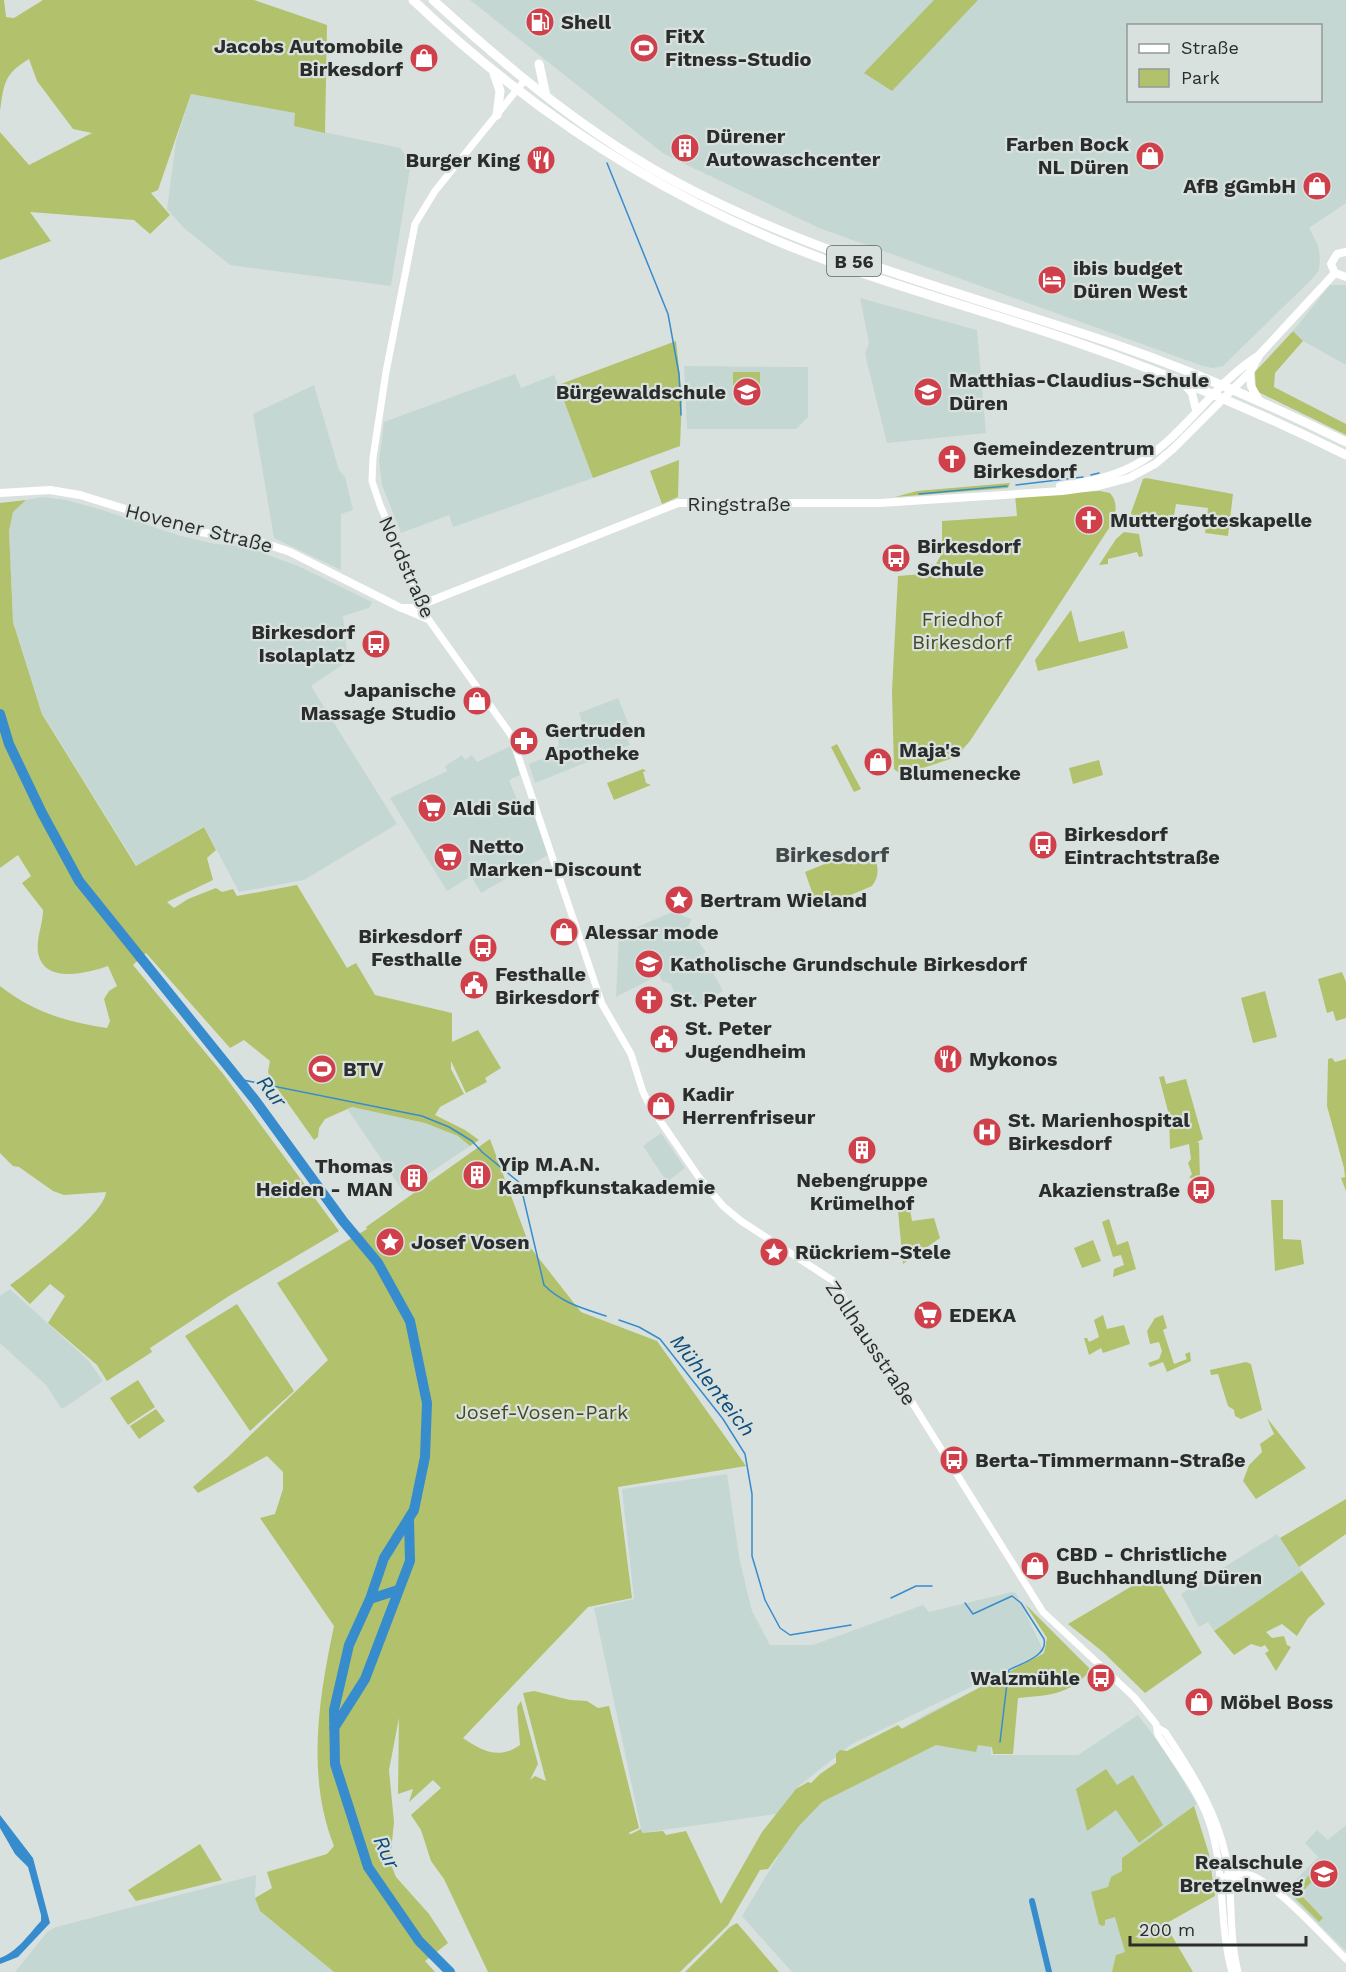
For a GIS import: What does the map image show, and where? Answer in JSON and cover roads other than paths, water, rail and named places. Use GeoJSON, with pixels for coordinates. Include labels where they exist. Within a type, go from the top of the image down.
{"type":"FeatureCollection","features":[{"type":"Feature","properties":{"kind":"main road","name":"B 56"},"geometry":{"type":"LineString","coordinates":[[412,0],[494,73],[517,90],[651,179],[770,238],[852,271],[1063,338],[1181,381],[1212,393],[1346,456]]}},
{"type":"Feature","properties":{"kind":"main road","name":"B 56"},"geometry":{"type":"LineString","coordinates":[[433,0],[524,81],[655,170],[776,230],[877,269],[1115,344],[1232,390],[1346,442]]}},
{"type":"Feature","properties":{"kind":"main road"},"geometry":{"type":"LineString","coordinates":[[539,64],[542,88],[548,98]]}},
{"type":"Feature","properties":{"kind":"main road"},"geometry":{"type":"LineString","coordinates":[[494,73],[500,91],[496,115]]}},
{"type":"Feature","properties":{"kind":"main road"},"geometry":{"type":"LineString","coordinates":[[1335,273],[1332,260],[1336,254],[1346,252]]}},
{"type":"Feature","properties":{"kind":"main road"},"geometry":{"type":"LineString","coordinates":[[1335,273],[1346,277]]}},
{"type":"Feature","properties":{"kind":"main road"},"geometry":{"type":"LineString","coordinates":[[1121,476],[1159,448],[1220,385],[1260,354],[1335,273]]}},
{"type":"Feature","properties":{"kind":"main road"},"geometry":{"type":"LineString","coordinates":[[1121,476],[1143,472],[1162,459],[1250,372],[1260,354]]}},
{"type":"Feature","properties":{"kind":"main road"},"geometry":{"type":"LineString","coordinates":[[1250,372],[1251,386],[1261,403]]}},
{"type":"Feature","properties":{"kind":"main road"},"geometry":{"type":"LineString","coordinates":[[1181,381],[1192,393],[1196,410]]}},
{"type":"Feature","properties":{"kind":"main road","name":"Ringstraße"},"geometry":{"type":"LineString","coordinates":[[422,604],[678,503],[880,503],[1038,490],[1121,476]]}},
{"type":"Feature","properties":{"kind":"main road","name":"Hovener Straße"},"geometry":{"type":"LineString","coordinates":[[0,493],[50,490],[80,495],[200,532],[258,541],[290,552],[401,608]]}},
{"type":"Feature","properties":{"kind":"main road"},"geometry":{"type":"LineString","coordinates":[[401,608],[422,604]]}},
{"type":"Feature","properties":{"kind":"street","name":"Nordstraße"},"geometry":{"type":"LineString","coordinates":[[524,81],[435,191],[415,224],[386,372],[372,481],[429,620],[511,735],[602,1004],[629,1049],[637,1070]]}},
{"type":"Feature","properties":{"kind":"street"},"geometry":{"type":"LineString","coordinates":[[401,608],[429,620]]}},
{"type":"Feature","properties":{"kind":"street","name":"Zollhausstraße"},"geometry":{"type":"LineString","coordinates":[[637,1070],[643,1092],[650,1106],[698,1176],[723,1206],[741,1221],[835,1282],[862,1335],[908,1396],[1031,1595],[1054,1624],[1122,1684],[1158,1728],[1165,1731],[1208,1800],[1219,1826],[1225,1876]]}},
{"type":"Feature","properties":{"kind":"street"},"geometry":{"type":"LineString","coordinates":[[1225,1876],[1239,1881],[1259,1882],[1276,1892],[1346,1959]]}},
{"type":"Feature","properties":{"kind":"street"},"geometry":{"type":"LineString","coordinates":[[1225,1876],[1227,1953],[1232,1972]]}},
{"type":"Feature","properties":{"kind":"street"},"geometry":{"type":"LineString","coordinates":[[1225,1876],[1238,1972]]}},
{"type":"Feature","properties":{"kind":"water"},"geometry":{"type":"Polygon","coordinates":[[[0,1815],[33,1858],[50,1923],[18,1957],[0,1964],[0,1958],[12,1952],[41,1921],[41,1915],[28,1867],[15,1854],[0,1828],[0,1815]]]}},
{"type":"Feature","properties":{"kind":"waterway"},"geometry":{"type":"LineString","coordinates":[[607,163],[668,314],[679,374],[681,415]]}},
{"type":"Feature","properties":{"kind":"waterway"},"geometry":{"type":"LineString","coordinates":[[1091,475],[1099,473]]}},
{"type":"Feature","properties":{"kind":"waterway"},"geometry":{"type":"LineString","coordinates":[[1016,485],[1083,477]]}},
{"type":"Feature","properties":{"kind":"waterway"},"geometry":{"type":"LineString","coordinates":[[919,494],[1007,486]]}},
{"type":"Feature","properties":{"kind":"waterway","name":"Rur"},"geometry":{"type":"LineString","coordinates":[[0,714],[9,744],[42,813],[79,881],[255,1100],[343,1221],[378,1263],[410,1321],[427,1403],[425,1457],[414,1510],[384,1558],[370,1599],[349,1645],[334,1710],[335,1764],[368,1867],[419,1941],[450,1972]]}},
{"type":"Feature","properties":{"kind":"waterway","name":"Mühlenteich"},"geometry":{"type":"LineString","coordinates":[[238,1079],[422,1116],[449,1127],[472,1141],[520,1183],[544,1285],[565,1301],[606,1316]]}},
{"type":"Feature","properties":{"kind":"waterway","name":"Mühlenteich"},"geometry":{"type":"LineString","coordinates":[[619,1320],[639,1327],[660,1339],[723,1419],[745,1454],[752,1494],[752,1556],[765,1600],[780,1628],[790,1635],[851,1625]]}},
{"type":"Feature","properties":{"kind":"waterway","name":"Rur"},"geometry":{"type":"LineString","coordinates":[[334,1728],[365,1679],[410,1561],[409,1520]]}},
{"type":"Feature","properties":{"kind":"waterway","name":"Mühlenteich"},"geometry":{"type":"LineString","coordinates":[[891,1598],[916,1586],[932,1586]]}},
{"type":"Feature","properties":{"kind":"waterway","name":"Rur"},"geometry":{"type":"LineString","coordinates":[[370,1599],[398,1590]]}},
{"type":"Feature","properties":{"kind":"waterway","name":"Mühlenteich"},"geometry":{"type":"LineString","coordinates":[[965,1603],[973,1614],[1012,1596],[1021,1603],[1044,1639],[1042,1650],[1027,1662],[1009,1670],[1008,1676]]}},
{"type":"Feature","properties":{"kind":"waterway","name":"Mühlenteich"},"geometry":{"type":"LineString","coordinates":[[1000,1742],[1007,1683]]}},
{"type":"Feature","properties":{"kind":"waterway","name":"Mühlenteich"},"geometry":{"type":"LineString","coordinates":[[1032,1901],[1049,1972]]}},
{"type":"Feature","properties":{"kind":"place","name":"Shell"},"geometry":{"type":"Point","coordinates":[540,22]}},
{"type":"Feature","properties":{"kind":"place","name":"FitX Fitness-Studio"},"geometry":{"type":"Point","coordinates":[644,48]}},
{"type":"Feature","properties":{"kind":"place","name":"Jacobs Automobile Birkesdorf"},"geometry":{"type":"Point","coordinates":[424,58]}},
{"type":"Feature","properties":{"kind":"place","name":"Dürener Autowaschcenter"},"geometry":{"type":"Point","coordinates":[685,148]}},
{"type":"Feature","properties":{"kind":"place","name":"Farben Bock NL Düren"},"geometry":{"type":"Point","coordinates":[1150,156]}},
{"type":"Feature","properties":{"kind":"place","name":"Burger King"},"geometry":{"type":"Point","coordinates":[541,160]}},
{"type":"Feature","properties":{"kind":"place","name":"AfB gGmbH"},"geometry":{"type":"Point","coordinates":[1317,186]}},
{"type":"Feature","properties":{"kind":"place","name":"ibis budget Düren West"},"geometry":{"type":"Point","coordinates":[1052,280]}},
{"type":"Feature","properties":{"kind":"place","name":"Bürgewaldschule"},"geometry":{"type":"Point","coordinates":[747,392]}},
{"type":"Feature","properties":{"kind":"place","name":"Matthias-Claudius-Schule Düren"},"geometry":{"type":"Point","coordinates":[928,392]}},
{"type":"Feature","properties":{"kind":"place","name":"Gemeindezentrum Birkesdorf"},"geometry":{"type":"Point","coordinates":[952,459]}},
{"type":"Feature","properties":{"kind":"place","name":"Muttergotteskapelle"},"geometry":{"type":"Point","coordinates":[1089,520]}},
{"type":"Feature","properties":{"kind":"place","name":"Birkesdorf Schule"},"geometry":{"type":"Point","coordinates":[896,558]}},
{"type":"Feature","properties":{"kind":"place","name":"Birkesdorf Isolaplatz"},"geometry":{"type":"Point","coordinates":[376,644]}},
{"type":"Feature","properties":{"kind":"place","name":"Japanische Massage Studio"},"geometry":{"type":"Point","coordinates":[477,701]}},
{"type":"Feature","properties":{"kind":"place","name":"Gertruden Apotheke"},"geometry":{"type":"Point","coordinates":[524,741]}},
{"type":"Feature","properties":{"kind":"place","name":"Maja's Blumenecke"},"geometry":{"type":"Point","coordinates":[878,762]}},
{"type":"Feature","properties":{"kind":"place","name":"Aldi Süd"},"geometry":{"type":"Point","coordinates":[432,808]}},
{"type":"Feature","properties":{"kind":"place","name":"Birkesdorf Eintrachtstraße"},"geometry":{"type":"Point","coordinates":[1043,845]}},
{"type":"Feature","properties":{"kind":"place","name":"Netto Marken-Discount"},"geometry":{"type":"Point","coordinates":[448,857]}},
{"type":"Feature","properties":{"kind":"place","name":"Bertram Wieland"},"geometry":{"type":"Point","coordinates":[679,900]}},
{"type":"Feature","properties":{"kind":"place","name":"Alessar mode"},"geometry":{"type":"Point","coordinates":[564,932]}},
{"type":"Feature","properties":{"kind":"place","name":"Birkesdorf Festhalle"},"geometry":{"type":"Point","coordinates":[483,948]}},
{"type":"Feature","properties":{"kind":"place","name":"Katholische Grundschule Birkesdorf"},"geometry":{"type":"Point","coordinates":[649,964]}},
{"type":"Feature","properties":{"kind":"place","name":"Festhalle Birkesdorf"},"geometry":{"type":"Point","coordinates":[474,985]}},
{"type":"Feature","properties":{"kind":"place","name":"St. Peter"},"geometry":{"type":"Point","coordinates":[649,1000]}},
{"type":"Feature","properties":{"kind":"place","name":"St. Peter Jugendheim"},"geometry":{"type":"Point","coordinates":[664,1039]}},
{"type":"Feature","properties":{"kind":"place","name":"Mykonos"},"geometry":{"type":"Point","coordinates":[948,1059]}},
{"type":"Feature","properties":{"kind":"place","name":"BTV"},"geometry":{"type":"Point","coordinates":[322,1069]}},
{"type":"Feature","properties":{"kind":"place","name":"Kadir Herrenfriseur"},"geometry":{"type":"Point","coordinates":[661,1106]}},
{"type":"Feature","properties":{"kind":"place","name":"St. Marienhospital Birkesdorf"},"geometry":{"type":"Point","coordinates":[987,1132]}},
{"type":"Feature","properties":{"kind":"place","name":"Nebengruppe Krümelhof"},"geometry":{"type":"Point","coordinates":[862,1150]}},
{"type":"Feature","properties":{"kind":"place","name":"Yip M.A.N. Kampfkunstakademie"},"geometry":{"type":"Point","coordinates":[477,1175]}},
{"type":"Feature","properties":{"kind":"place","name":"Thomas Heiden - MAN"},"geometry":{"type":"Point","coordinates":[414,1178]}},
{"type":"Feature","properties":{"kind":"place","name":"Akazienstraße"},"geometry":{"type":"Point","coordinates":[1201,1190]}},
{"type":"Feature","properties":{"kind":"place","name":"Josef Vosen"},"geometry":{"type":"Point","coordinates":[390,1242]}},
{"type":"Feature","properties":{"kind":"place","name":"Rückriem-Stele"},"geometry":{"type":"Point","coordinates":[774,1252]}},
{"type":"Feature","properties":{"kind":"place","name":"EDEKA"},"geometry":{"type":"Point","coordinates":[928,1315]}},
{"type":"Feature","properties":{"kind":"place","name":"Berta-Timmermann-Straße"},"geometry":{"type":"Point","coordinates":[954,1460]}},
{"type":"Feature","properties":{"kind":"place","name":"CBD - Christliche Buchhandlung Düren"},"geometry":{"type":"Point","coordinates":[1035,1566]}},
{"type":"Feature","properties":{"kind":"place","name":"Walzmühle"},"geometry":{"type":"Point","coordinates":[1101,1678]}},
{"type":"Feature","properties":{"kind":"place","name":"Möbel Boss"},"geometry":{"type":"Point","coordinates":[1199,1702]}},
{"type":"Feature","properties":{"kind":"place","name":"Realschule Bretzelnweg"},"geometry":{"type":"Point","coordinates":[1324,1874]}},
{"type":"Feature","properties":{"kind":"district","name":"Birkesdorf"},"geometry":{"type":"Point","coordinates":[832,854]}},
{"type":"Feature","properties":{"kind":"park label","name":"Friedhof Birkesdorf"},"geometry":{"type":"Point","coordinates":[962,630]}},
{"type":"Feature","properties":{"kind":"park label","name":"Josef-Vosen-Park"},"geometry":{"type":"Point","coordinates":[542,1412]}}]}
